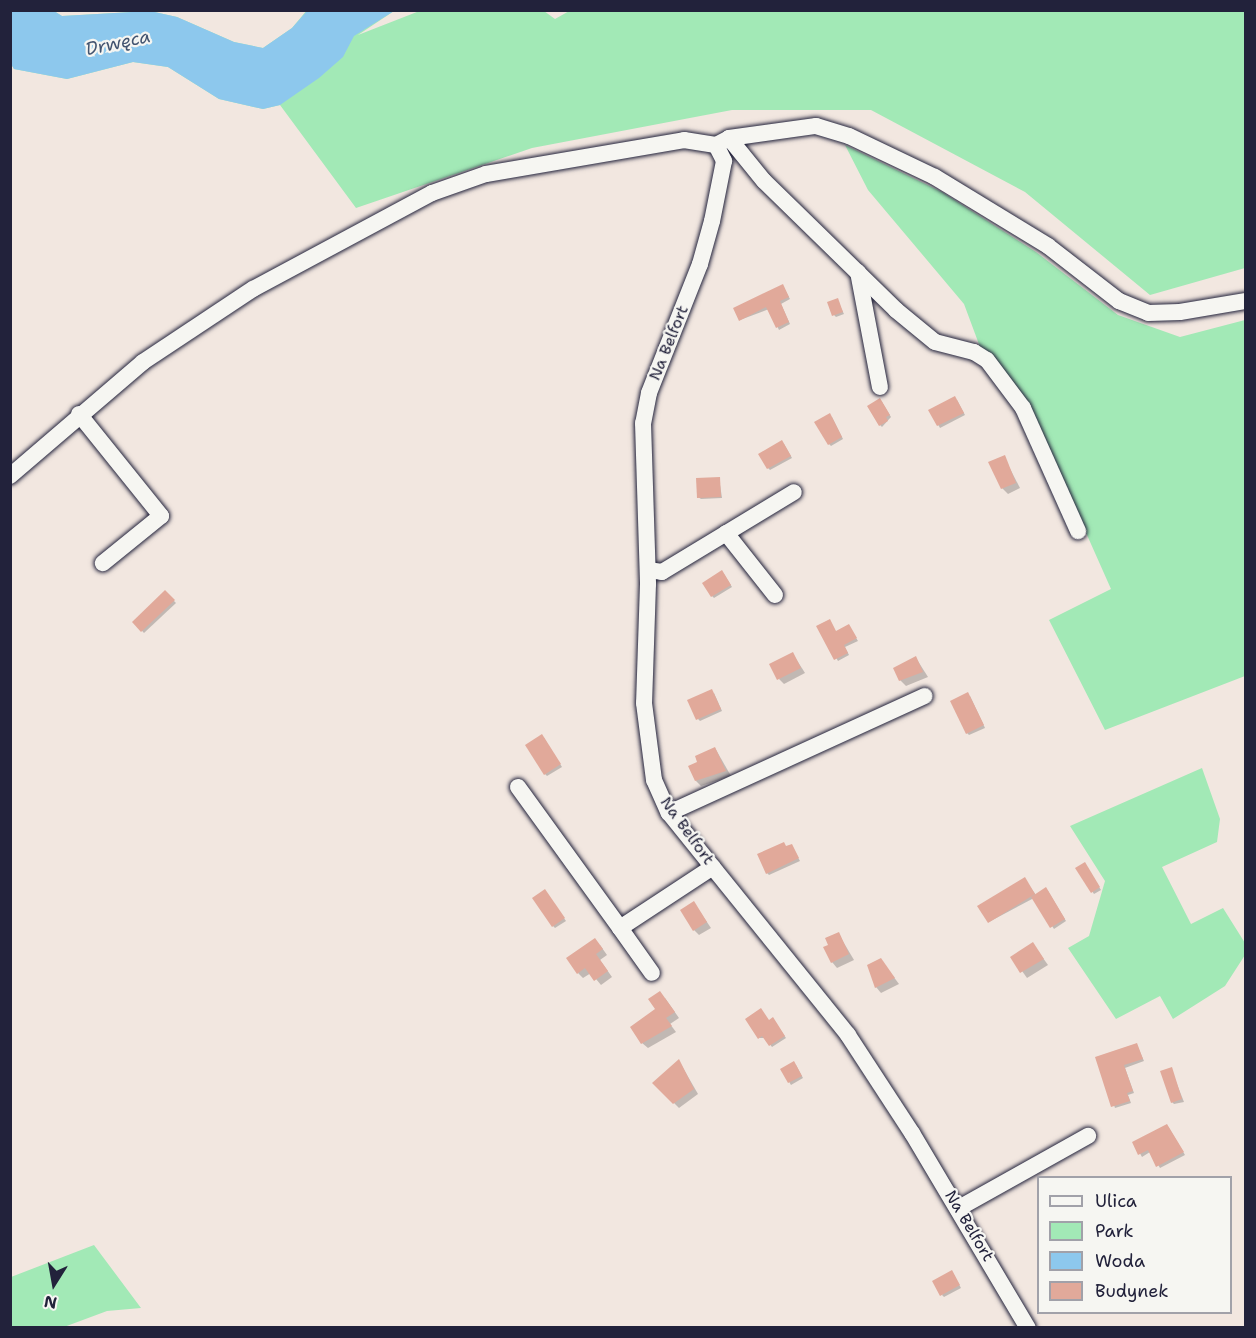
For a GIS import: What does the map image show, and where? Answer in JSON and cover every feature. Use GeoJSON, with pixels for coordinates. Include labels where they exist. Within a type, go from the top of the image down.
{"type":"FeatureCollection","features":[{"type":"Feature","properties":{"kind":"street"},"geometry":{"type":"LineString","coordinates":[[10,476],[79,414],[143,362],[253,289],[432,193],[486,174],[684,140],[723,142],[816,126],[849,136],[935,177],[1048,246],[1119,301],[1148,313],[1180,312],[1245,301]]}},
{"type":"Feature","properties":{"kind":"street"},"geometry":{"type":"LineString","coordinates":[[723,142],[896,310],[935,342],[974,352],[987,360],[1023,408],[1078,531]]}},
{"type":"Feature","properties":{"kind":"street","name":"Na Belfort"},"geometry":{"type":"LineString","coordinates":[[723,142],[724,161],[712,221],[693,282],[649,393],[643,423],[648,570],[646,738],[654,780],[669,813],[848,1035],[959,1208],[1028,1328]]}},
{"type":"Feature","properties":{"kind":"street"},"geometry":{"type":"LineString","coordinates":[[858,272],[880,387]]}},
{"type":"Feature","properties":{"kind":"street"},"geometry":{"type":"LineString","coordinates":[[79,414],[161,516],[103,563]]}},
{"type":"Feature","properties":{"kind":"street"},"geometry":{"type":"LineString","coordinates":[[648,570],[662,572],[794,492]]}},
{"type":"Feature","properties":{"kind":"street"},"geometry":{"type":"LineString","coordinates":[[726,533],[775,595]]}},
{"type":"Feature","properties":{"kind":"street"},"geometry":{"type":"LineString","coordinates":[[669,813],[924,696]]}},
{"type":"Feature","properties":{"kind":"street"},"geometry":{"type":"LineString","coordinates":[[518,787],[652,973]]}},
{"type":"Feature","properties":{"kind":"street"},"geometry":{"type":"LineString","coordinates":[[620,928],[713,867]]}},
{"type":"Feature","properties":{"kind":"street"},"geometry":{"type":"LineString","coordinates":[[959,1208],[1088,1136]]}},
{"type":"Feature","properties":{"kind":"green space"},"geometry":{"type":"Polygon","coordinates":[[[307,10],[394,11],[358,35],[422,10],[544,11],[555,19],[571,10],[1245,11],[1245,268],[1150,295],[1025,192],[871,110],[732,110],[532,148],[356,208],[280,105],[263,109],[219,99],[168,67],[133,62],[67,79],[14,69],[11,64],[10,11],[54,11],[62,16],[150,11],[177,17],[234,42],[263,48],[292,28],[307,10]]]}},
{"type":"Feature","properties":{"kind":"green space"},"geometry":{"type":"Polygon","coordinates":[[[845,145],[942,192],[1036,252],[1118,315],[1180,337],[1245,320],[1245,676],[1105,730],[1049,620],[1111,589],[1087,535],[1027,404],[980,347],[964,304],[868,190],[845,145]]]}},
{"type":"Feature","properties":{"kind":"green space"},"geometry":{"type":"Polygon","coordinates":[[[1202,768],[1220,819],[1217,842],[1162,867],[1191,924],[1223,908],[1245,943],[1245,955],[1225,986],[1173,1019],[1160,996],[1116,1019],[1068,948],[1089,936],[1105,881],[1070,826],[1202,768]]]}},
{"type":"Feature","properties":{"kind":"green space"},"geometry":{"type":"Polygon","coordinates":[[[94,1245],[141,1308],[107,1311],[64,1327],[11,1327],[11,1277],[94,1245]]]}},
{"type":"Feature","properties":{"kind":"water","name":"Drwęca"},"geometry":{"type":"Polygon","coordinates":[[[10,11],[54,11],[62,16],[150,11],[177,17],[234,42],[263,48],[292,28],[307,11],[394,11],[354,36],[343,57],[319,78],[280,105],[263,109],[219,99],[168,67],[133,62],[67,79],[14,69],[11,64],[10,11]]]}},
{"type":"Feature","properties":{"kind":"building"},"geometry":{"type":"Polygon","coordinates":[[[783,284],[789,297],[780,301],[789,322],[776,328],[766,307],[739,321],[733,308],[783,284]]]}},
{"type":"Feature","properties":{"kind":"building"},"geometry":{"type":"Polygon","coordinates":[[[838,298],[843,312],[832,316],[827,302],[838,298]]]}},
{"type":"Feature","properties":{"kind":"building"},"geometry":{"type":"Polygon","coordinates":[[[955,396],[964,413],[937,426],[928,410],[955,396]]]}},
{"type":"Feature","properties":{"kind":"building"},"geometry":{"type":"Polygon","coordinates":[[[880,398],[890,415],[886,417],[888,421],[879,426],[867,406],[880,398]]]}},
{"type":"Feature","properties":{"kind":"building"},"geometry":{"type":"Polygon","coordinates":[[[830,413],[842,437],[828,445],[814,422],[830,413]]]}},
{"type":"Feature","properties":{"kind":"building"},"geometry":{"type":"Polygon","coordinates":[[[782,440],[791,456],[767,469],[758,454],[782,440]]]}},
{"type":"Feature","properties":{"kind":"building"},"geometry":{"type":"Polygon","coordinates":[[[1005,455],[1016,483],[1001,489],[988,462],[1005,455]]]}},
{"type":"Feature","properties":{"kind":"building"},"geometry":{"type":"Polygon","coordinates":[[[720,477],[721,497],[697,498],[696,478],[720,477]]]}},
{"type":"Feature","properties":{"kind":"building"},"geometry":{"type":"Polygon","coordinates":[[[722,570],[731,585],[711,597],[702,583],[722,570]]]}},
{"type":"Feature","properties":{"kind":"building"},"geometry":{"type":"Polygon","coordinates":[[[165,590],[175,600],[141,632],[132,622],[165,590]]]}},
{"type":"Feature","properties":{"kind":"building"},"geometry":{"type":"Polygon","coordinates":[[[830,619],[836,631],[849,624],[857,638],[844,645],[848,653],[834,660],[816,626],[830,619]]]}},
{"type":"Feature","properties":{"kind":"building"},"geometry":{"type":"Polygon","coordinates":[[[793,652],[801,668],[777,680],[769,664],[793,652]]]}},
{"type":"Feature","properties":{"kind":"building"},"geometry":{"type":"Polygon","coordinates":[[[916,656],[923,672],[899,681],[893,668],[916,656]]]}},
{"type":"Feature","properties":{"kind":"building"},"geometry":{"type":"Polygon","coordinates":[[[712,689],[721,709],[696,720],[687,700],[712,689]]]}},
{"type":"Feature","properties":{"kind":"building"},"geometry":{"type":"Polygon","coordinates":[[[968,692],[984,725],[966,734],[950,701],[968,692]]]}},
{"type":"Feature","properties":{"kind":"building"},"geometry":{"type":"Polygon","coordinates":[[[542,734],[561,764],[544,775],[525,745],[542,734]]]}},
{"type":"Feature","properties":{"kind":"building"},"geometry":{"type":"Polygon","coordinates":[[[715,747],[726,771],[695,781],[688,766],[697,762],[695,756],[715,747]]]}},
{"type":"Feature","properties":{"kind":"building"},"geometry":{"type":"Polygon","coordinates":[[[784,842],[786,846],[792,844],[799,858],[766,874],[757,854],[784,842]]]}},
{"type":"Feature","properties":{"kind":"building"},"geometry":{"type":"Polygon","coordinates":[[[1085,862],[1100,887],[1091,893],[1075,868],[1085,862]]]}},
{"type":"Feature","properties":{"kind":"building"},"geometry":{"type":"Polygon","coordinates":[[[1025,877],[1035,894],[988,923],[977,906],[1025,877]]]}},
{"type":"Feature","properties":{"kind":"building"},"geometry":{"type":"Polygon","coordinates":[[[1046,887],[1065,919],[1050,928],[1031,897],[1046,887]]]}},
{"type":"Feature","properties":{"kind":"building"},"geometry":{"type":"Polygon","coordinates":[[[545,889],[565,918],[552,927],[532,898],[545,889]]]}},
{"type":"Feature","properties":{"kind":"building"},"geometry":{"type":"Polygon","coordinates":[[[694,901],[707,922],[693,931],[680,910],[694,901]]]}},
{"type":"Feature","properties":{"kind":"building"},"geometry":{"type":"Polygon","coordinates":[[[839,932],[849,954],[831,963],[823,947],[828,945],[825,938],[839,932]]]}},
{"type":"Feature","properties":{"kind":"building"},"geometry":{"type":"Polygon","coordinates":[[[595,938],[603,949],[596,954],[608,971],[594,981],[585,968],[577,974],[566,958],[595,938]]]}},
{"type":"Feature","properties":{"kind":"building"},"geometry":{"type":"Polygon","coordinates":[[[1033,942],[1044,959],[1020,973],[1010,957],[1033,942]]]}},
{"type":"Feature","properties":{"kind":"building"},"geometry":{"type":"Polygon","coordinates":[[[881,958],[895,978],[875,988],[867,965],[881,958]]]}},
{"type":"Feature","properties":{"kind":"building"},"geometry":{"type":"Polygon","coordinates":[[[660,991],[675,1012],[666,1018],[672,1026],[641,1044],[630,1027],[655,1009],[648,999],[660,991]]]}},
{"type":"Feature","properties":{"kind":"building"},"geometry":{"type":"Polygon","coordinates":[[[761,1008],[769,1020],[773,1017],[785,1036],[769,1046],[762,1036],[758,1039],[745,1019],[761,1008]]]}},
{"type":"Feature","properties":{"kind":"building"},"geometry":{"type":"Polygon","coordinates":[[[1137,1043],[1143,1059],[1124,1065],[1133,1091],[1127,1093],[1130,1101],[1111,1107],[1095,1057],[1137,1043]]]}},
{"type":"Feature","properties":{"kind":"building"},"geometry":{"type":"Polygon","coordinates":[[[679,1059],[694,1089],[673,1104],[652,1083],[679,1059]]]}},
{"type":"Feature","properties":{"kind":"building"},"geometry":{"type":"Polygon","coordinates":[[[794,1061],[802,1076],[788,1083],[780,1069],[794,1061]]]}},
{"type":"Feature","properties":{"kind":"building"},"geometry":{"type":"Polygon","coordinates":[[[1172,1067],[1182,1099],[1171,1103],[1160,1071],[1172,1067]]]}},
{"type":"Feature","properties":{"kind":"building"},"geometry":{"type":"Polygon","coordinates":[[[1167,1124],[1184,1152],[1156,1167],[1148,1150],[1138,1155],[1132,1142],[1167,1124]]]}},
{"type":"Feature","properties":{"kind":"building"},"geometry":{"type":"Polygon","coordinates":[[[952,1270],[960,1285],[940,1296],[932,1281],[952,1270]]]}}]}
